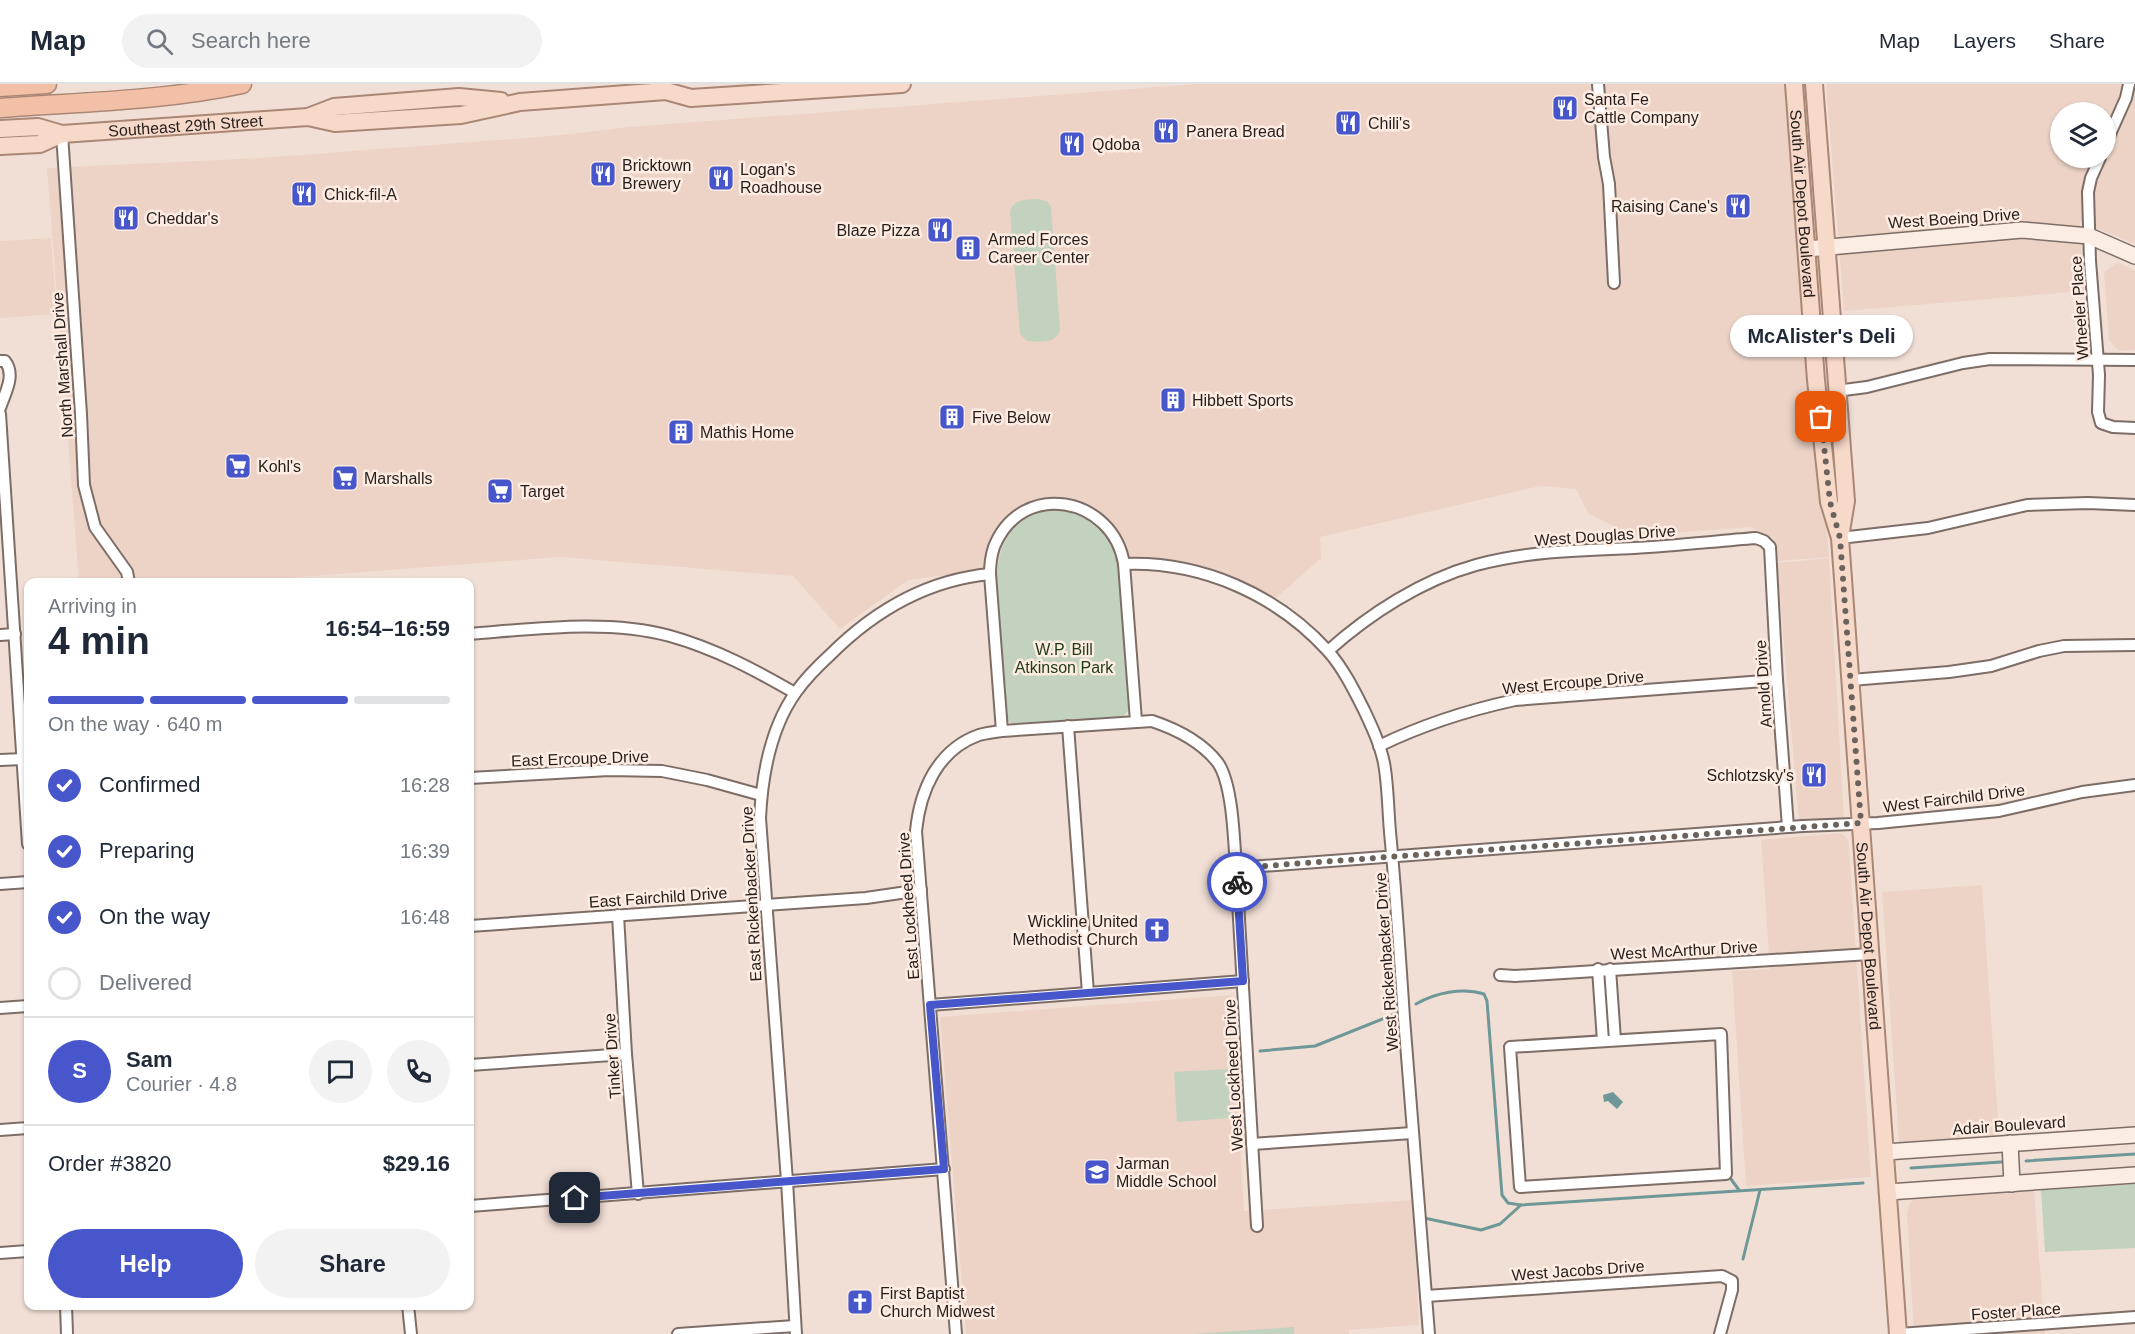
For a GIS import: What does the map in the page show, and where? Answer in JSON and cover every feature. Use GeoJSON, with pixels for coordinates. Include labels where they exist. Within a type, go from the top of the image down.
{"type":"FeatureCollection","features":[{"type":"Feature","properties":{"kind":"highway"},"geometry":{"type":"LineString","coordinates":[[0,87],[47,84]]}},
{"type":"Feature","properties":{"kind":"highway"},"geometry":{"type":"LineString","coordinates":[[0,108],[164,96],[217,90],[242,84]]}},
{"type":"Feature","properties":{"kind":"main road","name":"Southeast 29th Street"},"geometry":{"type":"LineString","coordinates":[[0,129],[38,127],[62,134],[308,117],[334,107],[459,97],[520,102],[670,86],[691,98],[902,84]]}},
{"type":"Feature","properties":{"kind":"main road","name":"South Air Depot Boulevard"},"geometry":{"type":"LineString","coordinates":[[1794,84],[1834,362],[1846,501],[1840,538]]}},
{"type":"Feature","properties":{"kind":"main road","name":"South Air Depot Boulevard"},"geometry":{"type":"LineString","coordinates":[[1814,84],[1816,380],[1830,502],[1840,538],[1899,1334]]}},
{"type":"Feature","properties":{"kind":"main road","name":"Southeast 29th Street"},"geometry":{"type":"LineString","coordinates":[[0,146],[40,144],[62,134]]}},
{"type":"Feature","properties":{"kind":"street"},"geometry":{"type":"LineString","coordinates":[[1598,84],[1604,157],[1609,184],[1614,283]]}},
{"type":"Feature","properties":{"kind":"street"},"geometry":{"type":"LineString","coordinates":[[2116,120],[2126,98],[2129,84]]}},
{"type":"Feature","properties":{"kind":"street","name":"North Marshall Drive"},"geometry":{"type":"LineString","coordinates":[[62,134],[84,485],[95,527],[127,572],[128,578]]}},
{"type":"Feature","properties":{"kind":"street","name":"Wheeler Place"},"geometry":{"type":"LineString","coordinates":[[2096,168],[2088,192],[2098,359],[2098,412],[2101,423],[2113,427],[2135,428]]}},
{"type":"Feature","properties":{"kind":"street","name":"West Boeing Drive"},"geometry":{"type":"LineString","coordinates":[[1816,248],[2022,230],[2089,236],[2135,256]]}},
{"type":"Feature","properties":{"kind":"street"},"geometry":{"type":"LineString","coordinates":[[1836,392],[1990,359],[2135,360]]}},
{"type":"Feature","properties":{"kind":"street"},"geometry":{"type":"LineString","coordinates":[[0,361],[4,361],[9,367],[10,376],[0,408]]}},
{"type":"Feature","properties":{"kind":"street"},"geometry":{"type":"LineString","coordinates":[[0,414],[4,510],[24,759],[0,760]]}},
{"type":"Feature","properties":{"kind":"street"},"geometry":{"type":"LineString","coordinates":[[1840,538],[1928,528],[2026,505],[2088,503],[2135,505]]}},
{"type":"Feature","properties":{"kind":"street"},"geometry":{"type":"LineString","coordinates":[[1002,731],[990,574],[994,547],[1008,525],[1032,508],[1051,504],[1080,508],[1098,518],[1120,544],[1124,564],[1136,721]]}},
{"type":"Feature","properties":{"kind":"street","name":"West Douglas Drive"},"geometry":{"type":"LineString","coordinates":[[1328,651],[1384,609],[1437,580],[1476,565],[1521,556],[1582,549],[1635,548],[1756,538],[1764,541]]}},
{"type":"Feature","properties":{"kind":"street","name":"Arnold Drive"},"geometry":{"type":"LineString","coordinates":[[1764,541],[1770,547],[1788,827]]}},
{"type":"Feature","properties":{"kind":"street","name":"West Rickenbacker Drive"},"geometry":{"type":"LineString","coordinates":[[1124,564],[1202,572],[1251,592],[1296,621],[1328,651],[1352,686],[1379,746],[1384,764],[1393,856],[1412,1133],[1429,1334]]}},
{"type":"Feature","properties":{"kind":"street","name":"East Rickenbacker Drive"},"geometry":{"type":"LineString","coordinates":[[795,1330],[787,1181],[760,818],[761,795],[768,760],[779,725],[795,693],[813,671],[848,637],[884,610],[936,585],[954,579],[990,574]]}},
{"type":"Feature","properties":{"kind":"street"},"geometry":{"type":"LineString","coordinates":[[474,634],[599,627],[624,628],[668,636],[707,648],[744,664],[795,693]]}},
{"type":"Feature","properties":{"kind":"street"},"geometry":{"type":"LineString","coordinates":[[0,635],[15,634]]}},
{"type":"Feature","properties":{"kind":"street"},"geometry":{"type":"LineString","coordinates":[[1851,680],[1991,666],[2064,645],[2135,645]]}},
{"type":"Feature","properties":{"kind":"street"},"geometry":{"type":"LineString","coordinates":[[17,670],[24,669]]}},
{"type":"Feature","properties":{"kind":"street","name":"West Ercoupe Drive"},"geometry":{"type":"LineString","coordinates":[[1379,746],[1477,708],[1515,700],[1777,680]]}},
{"type":"Feature","properties":{"kind":"street","name":"West Lockheed Drive"},"geometry":{"type":"LineString","coordinates":[[1068,726],[1152,721],[1174,728],[1198,744],[1219,764],[1231,810],[1236,868],[1257,1226]]}},
{"type":"Feature","properties":{"kind":"street"},"geometry":{"type":"LineString","coordinates":[[1068,726],[1088,993]]}},
{"type":"Feature","properties":{"kind":"street","name":"East Lockheed Drive"},"geometry":{"type":"LineString","coordinates":[[956,1334],[916,831],[918,810],[925,788],[935,769],[956,748],[979,735],[1068,726]]}},
{"type":"Feature","properties":{"kind":"street","name":"East Ercoupe Drive"},"geometry":{"type":"LineString","coordinates":[[474,778],[609,770],[662,771],[707,780],[761,795]]}},
{"type":"Feature","properties":{"kind":"street","name":"West Fairchild Drive"},"geometry":{"type":"LineString","coordinates":[[1236,868],[1999,812],[2082,792],[2135,785]]}},
{"type":"Feature","properties":{"kind":"street"},"geometry":{"type":"LineString","coordinates":[[0,884],[24,882]]}},
{"type":"Feature","properties":{"kind":"street","name":"East Fairchild Drive"},"geometry":{"type":"LineString","coordinates":[[474,926],[866,897],[921,890]]}},
{"type":"Feature","properties":{"kind":"street","name":"Tinker Drive"},"geometry":{"type":"LineString","coordinates":[[618,915],[626,1054],[638,1194]]}},
{"type":"Feature","properties":{"kind":"street","name":"West McArthur Drive"},"geometry":{"type":"LineString","coordinates":[[1500,975],[1515,976],[1598,969],[1870,954]]}},
{"type":"Feature","properties":{"kind":"street"},"geometry":{"type":"LineString","coordinates":[[1598,969],[1603,1041]]}},
{"type":"Feature","properties":{"kind":"street"},"geometry":{"type":"LineString","coordinates":[[1610,969],[1615,1040]]}},
{"type":"Feature","properties":{"kind":"street"},"geometry":{"type":"LineString","coordinates":[[930,1005],[1243,981]]}},
{"type":"Feature","properties":{"kind":"street"},"geometry":{"type":"LineString","coordinates":[[0,1008],[24,1006]]}},
{"type":"Feature","properties":{"kind":"street"},"geometry":{"type":"LineString","coordinates":[[1721,1034],[1726,1174],[1520,1186],[1510,1047],[1615,1040],[1721,1034]]}},
{"type":"Feature","properties":{"kind":"street"},"geometry":{"type":"LineString","coordinates":[[474,1065],[626,1054]]}},
{"type":"Feature","properties":{"kind":"street"},"geometry":{"type":"LineString","coordinates":[[0,1130],[24,1128]]}},
{"type":"Feature","properties":{"kind":"street"},"geometry":{"type":"LineString","coordinates":[[1252,1144],[1412,1133]]}},
{"type":"Feature","properties":{"kind":"street","name":"Adair Boulevard"},"geometry":{"type":"LineString","coordinates":[[1885,1152],[2135,1135]]}},
{"type":"Feature","properties":{"kind":"street"},"geometry":{"type":"LineString","coordinates":[[2010,1143],[2012,1184]]}},
{"type":"Feature","properties":{"kind":"street"},"geometry":{"type":"LineString","coordinates":[[474,1206],[944,1169]]}},
{"type":"Feature","properties":{"kind":"street"},"geometry":{"type":"LineString","coordinates":[[1888,1192],[2135,1176]]}},
{"type":"Feature","properties":{"kind":"street"},"geometry":{"type":"LineString","coordinates":[[0,1253],[24,1251]]}},
{"type":"Feature","properties":{"kind":"street","name":"West Jacobs Drive"},"geometry":{"type":"LineString","coordinates":[[1426,1296],[1722,1276],[1732,1281],[1732,1290],[1720,1334]]}},
{"type":"Feature","properties":{"kind":"street"},"geometry":{"type":"LineString","coordinates":[[66,1310],[67,1334]]}},
{"type":"Feature","properties":{"kind":"street"},"geometry":{"type":"LineString","coordinates":[[409,1310],[411,1334]]}},
{"type":"Feature","properties":{"kind":"street","name":"Foster Place"},"geometry":{"type":"LineString","coordinates":[[1899,1334],[2051,1329],[2135,1317]]}},
{"type":"Feature","properties":{"kind":"street"},"geometry":{"type":"LineString","coordinates":[[678,1334],[795,1330]]}},
{"type":"Feature","properties":{"kind":"shaded area"},"geometry":{"type":"Polygon","coordinates":[[[1197,84],[1789,84],[1829,557],[1777,561],[1774,538],[1750,527],[1632,536],[1588,513],[1576,489],[1540,486],[1320,537],[1321,558],[1275,599],[1217,571],[1174,561],[1133,557],[1117,559],[1104,533],[1087,519],[1071,512],[1047,510],[1025,519],[1012,531],[1003,544],[996,569],[908,580],[840,629],[793,576],[560,557],[288,578],[79,578],[47,168],[261,158],[562,135],[629,127],[1197,84]]]}},
{"type":"Feature","properties":{"kind":"shaded area"},"geometry":{"type":"Polygon","coordinates":[[[1826,84],[2135,84],[2135,244],[2080,221],[2084,291],[1844,311],[1826,84]]]}},
{"type":"Feature","properties":{"kind":"shaded area"},"geometry":{"type":"Polygon","coordinates":[[[51,238],[57,314],[0,318],[0,241],[51,238]]]}},
{"type":"Feature","properties":{"kind":"shaded area"},"geometry":{"type":"Polygon","coordinates":[[[2118,262],[2135,271],[2135,350],[2119,351],[2109,340],[2104,272],[2118,262]]]}},
{"type":"Feature","properties":{"kind":"shaded area"},"geometry":{"type":"Polygon","coordinates":[[[1829,558],[1844,819],[1799,822],[1777,563],[1829,558]]]}},
{"type":"Feature","properties":{"kind":"shaded area"},"geometry":{"type":"Polygon","coordinates":[[[1839,833],[1848,840],[1849,848],[1871,1177],[1746,1186],[1732,971],[1770,969],[1761,840],[1839,833]]]}},
{"type":"Feature","properties":{"kind":"shaded area"},"geometry":{"type":"Polygon","coordinates":[[[1982,885],[1999,1136],[1899,1142],[1882,892],[1982,885]]]}},
{"type":"Feature","properties":{"kind":"shaded area","name":"Jarman Middle School"},"geometry":{"type":"Polygon","coordinates":[[[1232,995],[1244,1211],[1413,1200],[1419,1325],[1349,1330],[1349,1334],[966,1334],[940,1017],[1232,995]]]}},
{"type":"Feature","properties":{"kind":"shaded area"},"geometry":{"type":"Polygon","coordinates":[[[2034,1190],[2045,1334],[1914,1334],[1907,1213],[1913,1199],[2034,1190]]]}},
{"type":"Feature","properties":{"kind":"green space"},"geometry":{"type":"Polygon","coordinates":[[[1036,199],[1047,201],[1051,207],[1060,330],[1055,338],[1042,342],[1027,341],[1020,334],[1010,212],[1017,202],[1036,199]]]}},
{"type":"Feature","properties":{"kind":"green space","name":"W.P. Bill Atkinson Park"},"geometry":{"type":"Polygon","coordinates":[[[1047,510],[1061,510],[1085,518],[1104,534],[1116,557],[1119,571],[1129,710],[1123,717],[1013,725],[1007,720],[997,595],[999,559],[1004,543],[1013,529],[1027,518],[1047,510]]]}},
{"type":"Feature","properties":{"kind":"green space"},"geometry":{"type":"Polygon","coordinates":[[[1228,1069],[1231,1118],[1177,1122],[1174,1072],[1228,1069]]]}},
{"type":"Feature","properties":{"kind":"green space"},"geometry":{"type":"Polygon","coordinates":[[[2135,1184],[2135,1248],[2045,1252],[2041,1190],[2135,1184]]]}},
{"type":"Feature","properties":{"kind":"green space"},"geometry":{"type":"Polygon","coordinates":[[[1294,1327],[1294,1334],[1192,1334],[1294,1327]]]}},
{"type":"Feature","properties":{"kind":"water"},"geometry":{"type":"Polygon","coordinates":[[[1613,1092],[1623,1102],[1617,1109],[1608,1101],[1604,1102],[1603,1095],[1613,1092]]]}},
{"type":"Feature","properties":{"kind":"waterway"},"geometry":{"type":"LineString","coordinates":[[1416,1004],[1449,992],[1467,991],[1484,994],[1487,1001],[1502,1195],[1508,1203],[1521,1205],[1863,1183]]}},
{"type":"Feature","properties":{"kind":"waterway"},"geometry":{"type":"LineString","coordinates":[[1260,1051],[1315,1046],[1395,1014]]}},
{"type":"Feature","properties":{"kind":"waterway"},"geometry":{"type":"LineString","coordinates":[[2026,1161],[2135,1154]]}},
{"type":"Feature","properties":{"kind":"waterway"},"geometry":{"type":"LineString","coordinates":[[1911,1168],[2001,1162]]}},
{"type":"Feature","properties":{"kind":"waterway"},"geometry":{"type":"LineString","coordinates":[[1728,1175],[1739,1190]]}},
{"type":"Feature","properties":{"kind":"waterway"},"geometry":{"type":"LineString","coordinates":[[1743,1259],[1760,1190]]}},
{"type":"Feature","properties":{"kind":"waterway"},"geometry":{"type":"LineString","coordinates":[[1424,1218],[1481,1230],[1500,1224],[1521,1205]]}},
{"type":"Feature","properties":{"kind":"way so far"},"geometry":{"type":"LineString","coordinates":[[1237,882],[1236,868],[1861,823],[1840,538],[1830,502],[1821,417]]}},
{"type":"Feature","properties":{"kind":"place","name":"Santa Fe Cattle Company"},"geometry":{"type":"Point","coordinates":[1565,108]}},
{"type":"Feature","properties":{"kind":"place","name":"Chili's"},"geometry":{"type":"Point","coordinates":[1348,123]}},
{"type":"Feature","properties":{"kind":"place","name":"Panera Bread"},"geometry":{"type":"Point","coordinates":[1166,131]}},
{"type":"Feature","properties":{"kind":"place","name":"Qdoba"},"geometry":{"type":"Point","coordinates":[1072,144]}},
{"type":"Feature","properties":{"kind":"place","name":"Bricktown Brewery"},"geometry":{"type":"Point","coordinates":[603,174]}},
{"type":"Feature","properties":{"kind":"place","name":"Logan's Roadhouse"},"geometry":{"type":"Point","coordinates":[721,178]}},
{"type":"Feature","properties":{"kind":"place","name":"Chick-fil-A"},"geometry":{"type":"Point","coordinates":[304,194]}},
{"type":"Feature","properties":{"kind":"place","name":"Raising Cane's"},"geometry":{"type":"Point","coordinates":[1738,206]}},
{"type":"Feature","properties":{"kind":"place","name":"Cheddar's"},"geometry":{"type":"Point","coordinates":[126,218]}},
{"type":"Feature","properties":{"kind":"place","name":"Blaze Pizza"},"geometry":{"type":"Point","coordinates":[940,230]}},
{"type":"Feature","properties":{"kind":"place","name":"Armed Forces Career Center"},"geometry":{"type":"Point","coordinates":[968,248]}},
{"type":"Feature","properties":{"kind":"place","name":"Hibbett Sports"},"geometry":{"type":"Point","coordinates":[1173,400]}},
{"type":"Feature","properties":{"kind":"place","name":"Five Below"},"geometry":{"type":"Point","coordinates":[952,417]}},
{"type":"Feature","properties":{"kind":"place","name":"McAlister's Deli"},"geometry":{"type":"Point","coordinates":[1821,417]}},
{"type":"Feature","properties":{"kind":"place","name":"Mathis Home"},"geometry":{"type":"Point","coordinates":[681,432]}},
{"type":"Feature","properties":{"kind":"place","name":"Kohl's"},"geometry":{"type":"Point","coordinates":[238,466]}},
{"type":"Feature","properties":{"kind":"place","name":"Marshalls"},"geometry":{"type":"Point","coordinates":[345,478]}},
{"type":"Feature","properties":{"kind":"place","name":"Target"},"geometry":{"type":"Point","coordinates":[500,491]}},
{"type":"Feature","properties":{"kind":"place","name":"Schlotzsky's"},"geometry":{"type":"Point","coordinates":[1814,775]}},
{"type":"Feature","properties":{"kind":"place","name":"Wickline United Methodist Church"},"geometry":{"type":"Point","coordinates":[1157,930]}},
{"type":"Feature","properties":{"kind":"place","name":"Jarman Middle School"},"geometry":{"type":"Point","coordinates":[1097,1172]}},
{"type":"Feature","properties":{"kind":"place","name":"First Baptist Church Midwest"},"geometry":{"type":"Point","coordinates":[860,1302]}},
{"type":"Feature","properties":{"kind":"route"},"geometry":{"type":"LineString","coordinates":[[575,1198],[944,1169],[930,1005],[1243,981],[1237,882]]}}]}
